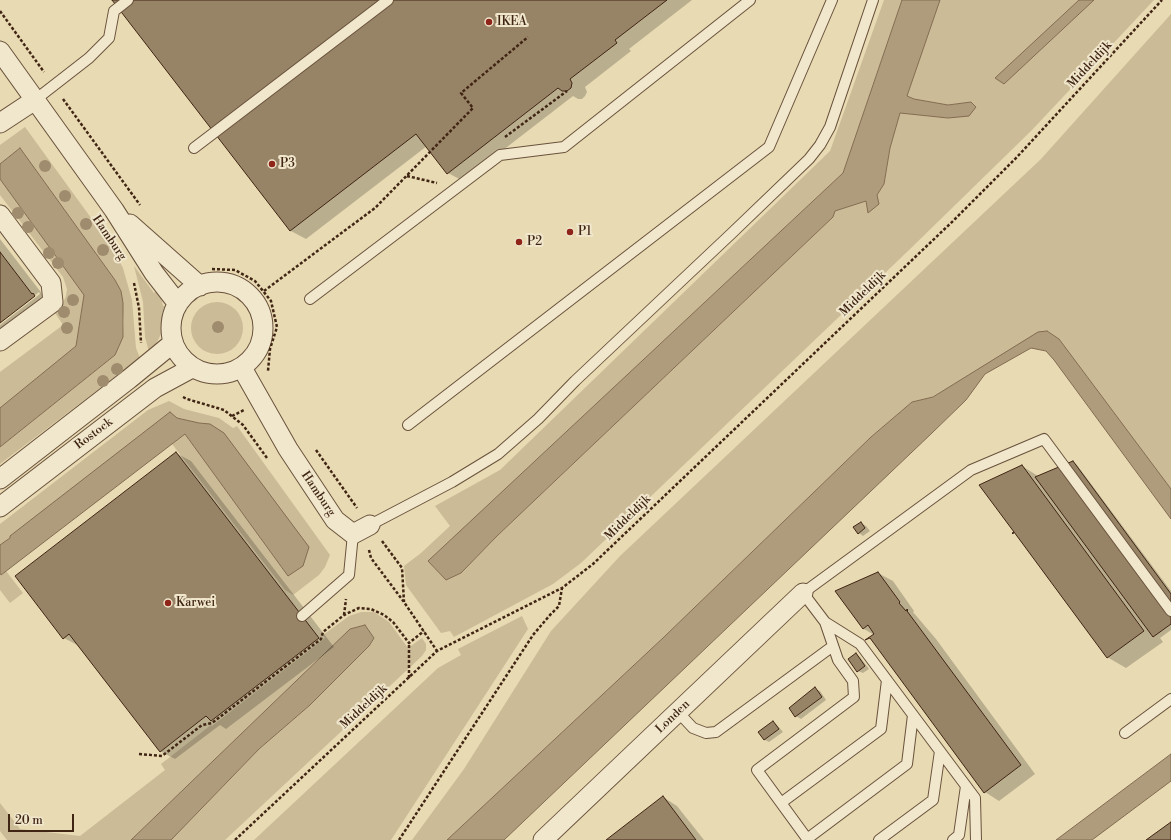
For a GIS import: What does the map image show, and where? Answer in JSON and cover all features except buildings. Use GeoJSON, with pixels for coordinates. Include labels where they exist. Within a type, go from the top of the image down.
{"type":"FeatureCollection","features":[{"type":"Feature","properties":{"kind":"street","name":"Hamburg"},"geometry":{"type":"LineString","coordinates":[[0,51],[114,210],[154,272],[178,304]]}},
{"type":"Feature","properties":{"kind":"street"},"geometry":{"type":"LineString","coordinates":[[0,123],[35,100]]}},
{"type":"Feature","properties":{"kind":"street","name":"Hamburg"},"geometry":{"type":"LineString","coordinates":[[114,210],[200,286]]}},
{"type":"Feature","properties":{"kind":"street"},"geometry":{"type":"LineString","coordinates":[[0,215],[51,283],[53,302],[0,341]]}},
{"type":"Feature","properties":{"kind":"street"},"geometry":{"type":"LineString","coordinates":[[214,282],[222,282],[237,286],[249,295],[258,307],[263,321],[263,337],[254,357],[242,368],[230,373],[217,375],[204,373],[192,368],[180,357],[171,336],[172,316],[178,304],[187,293],[200,286],[214,282]]}},
{"type":"Feature","properties":{"kind":"street","name":"Rostock"},"geometry":{"type":"LineString","coordinates":[[0,480],[173,343]]}},
{"type":"Feature","properties":{"kind":"street","name":"Rostock"},"geometry":{"type":"LineString","coordinates":[[0,507],[162,383],[192,368]]}},
{"type":"Feature","properties":{"kind":"street","name":"Hamburg"},"geometry":{"type":"LineString","coordinates":[[242,368],[292,456],[335,520],[353,534]]}},
{"type":"Feature","properties":{"kind":"street"},"geometry":{"type":"LineString","coordinates":[[353,534],[370,525]]}},
{"type":"Feature","properties":{"kind":"street","name":"Londen"},"geometry":{"type":"LineString","coordinates":[[543,840],[803,593]]}},
{"type":"Feature","properties":{"kind":"lane"},"geometry":{"type":"LineString","coordinates":[[35,100],[89,58],[109,38],[114,11],[128,0]]}},
{"type":"Feature","properties":{"kind":"lane"},"geometry":{"type":"LineString","coordinates":[[194,148],[388,0]]}},
{"type":"Feature","properties":{"kind":"lane"},"geometry":{"type":"LineString","coordinates":[[310,299],[500,155],[564,147],[750,0]]}},
{"type":"Feature","properties":{"kind":"lane"},"geometry":{"type":"LineString","coordinates":[[408,425],[769,147],[832,0]]}},
{"type":"Feature","properties":{"kind":"lane"},"geometry":{"type":"LineString","coordinates":[[370,525],[452,482],[498,454],[538,419],[575,381],[809,158],[820,145],[830,127],[873,0]]}},
{"type":"Feature","properties":{"kind":"lane"},"geometry":{"type":"LineString","coordinates":[[913,715],[907,764],[808,839],[757,770],[854,697],[853,681],[838,660],[825,622],[803,593],[971,470],[1044,439],[1171,611]]}},
{"type":"Feature","properties":{"kind":"lane"},"geometry":{"type":"LineString","coordinates":[[302,616],[349,575],[353,534]]}},
{"type":"Feature","properties":{"kind":"lane"},"geometry":{"type":"LineString","coordinates":[[825,622],[860,644],[975,798],[976,840]]}},
{"type":"Feature","properties":{"kind":"lane"},"geometry":{"type":"LineString","coordinates":[[678,712],[693,728],[706,733],[716,732],[833,646]]}},
{"type":"Feature","properties":{"kind":"lane"},"geometry":{"type":"LineString","coordinates":[[781,803],[881,729],[887,680]]}},
{"type":"Feature","properties":{"kind":"lane"},"geometry":{"type":"LineString","coordinates":[[1124,733],[1171,699]]}},
{"type":"Feature","properties":{"kind":"lane"},"geometry":{"type":"LineString","coordinates":[[879,840],[933,800],[940,751]]}},
{"type":"Feature","properties":{"kind":"lane"},"geometry":{"type":"LineString","coordinates":[[953,840],[959,835],[966,786]]}},
{"type":"Feature","properties":{"kind":"path","name":"Middeldijk"},"geometry":{"type":"LineString","coordinates":[[235,840],[437,651],[562,588],[593,564],[1017,157],[1162,0]]}},
{"type":"Feature","properties":{"kind":"path"},"geometry":{"type":"LineString","coordinates":[[264,291],[376,208],[473,108],[461,93],[528,37]]}},
{"type":"Feature","properties":{"kind":"path"},"geometry":{"type":"LineString","coordinates":[[133,280],[139,308],[142,346],[148,364]]}},
{"type":"Feature","properties":{"kind":"path"},"geometry":{"type":"LineString","coordinates":[[162,383],[187,400],[224,410],[232,416]]}},
{"type":"Feature","properties":{"kind":"path"},"geometry":{"type":"LineString","coordinates":[[370,525],[367,542],[371,558],[437,651]]}},
{"type":"Feature","properties":{"kind":"path"},"geometry":{"type":"LineString","coordinates":[[399,840],[534,635],[558,606],[562,588]]}},
{"type":"Feature","properties":{"kind":"path"},"geometry":{"type":"LineString","coordinates":[[139,754],[162,756],[202,725],[212,723],[321,639],[323,632],[344,615],[359,608],[371,610],[384,615],[393,622],[409,643],[409,678]]}},
{"type":"Feature","properties":{"kind":"path"},"geometry":{"type":"LineString","coordinates":[[409,643],[424,631]]}},
{"type":"Feature","properties":{"kind":"shaded area"},"geometry":{"type":"Polygon","coordinates":[[[884,0],[902,0],[843,173],[429,561],[446,580],[461,573],[497,536],[833,217],[835,211],[866,201],[869,213],[884,184],[890,148],[900,113],[948,118],[971,102],[948,105],[914,99],[907,96],[940,0],[1154,0],[1032,130],[908,251],[581,563],[553,584],[454,637],[450,631],[441,633],[406,585],[404,566],[421,553],[450,526],[435,506],[500,470],[830,151],[884,0]]]}},
{"type":"Feature","properties":{"kind":"shaded area"},"geometry":{"type":"Polygon","coordinates":[[[902,0],[940,0],[907,96],[914,99],[948,105],[971,102],[976,107],[969,116],[948,118],[900,113],[890,148],[884,184],[877,195],[879,204],[868,213],[866,201],[835,211],[833,217],[497,536],[461,573],[446,580],[428,561],[843,173],[902,0]]]}},
{"type":"Feature","properties":{"kind":"shaded area"},"geometry":{"type":"Polygon","coordinates":[[[1079,0],[1094,0],[1004,84],[995,78],[1079,0]]]}},
{"type":"Feature","properties":{"kind":"shaded area"},"geometry":{"type":"Polygon","coordinates":[[[1171,14],[1171,489],[1059,339],[1047,331],[933,397],[912,402],[871,437],[664,637],[447,840],[412,840],[464,769],[551,631],[620,556],[1041,159],[1171,14]]]}},
{"type":"Feature","properties":{"kind":"shaded area"},"geometry":{"type":"Polygon","coordinates":[[[25,127],[110,244],[123,268],[132,300],[136,348],[140,358],[0,464],[0,447],[115,355],[123,337],[124,322],[121,291],[115,280],[20,148],[0,164],[0,145],[25,127]]]}},
{"type":"Feature","properties":{"kind":"shaded area"},"geometry":{"type":"Polygon","coordinates":[[[20,148],[115,280],[121,291],[123,303],[123,337],[115,355],[0,447],[0,408],[76,346],[84,295],[0,179],[0,164],[20,148]]]}},
{"type":"Feature","properties":{"kind":"shaded area"},"geometry":{"type":"Polygon","coordinates":[[[0,179],[84,295],[76,346],[0,409],[0,372],[63,325],[55,313],[61,307],[66,296],[67,289],[63,277],[0,195],[0,179]]]}},
{"type":"Feature","properties":{"kind":"shaded area"},"geometry":{"type":"Polygon","coordinates":[[[134,266],[154,293],[159,289],[163,306],[166,306],[161,334],[156,344],[149,352],[145,337],[143,302],[134,266]]]}},
{"type":"Feature","properties":{"kind":"shaded area"},"geometry":{"type":"Polygon","coordinates":[[[217,302],[231,306],[239,314],[243,328],[239,342],[231,350],[217,354],[203,350],[195,342],[191,328],[195,314],[203,306],[217,302]]]}},
{"type":"Feature","properties":{"kind":"shaded area"},"geometry":{"type":"Polygon","coordinates":[[[1047,331],[1059,339],[1171,489],[1171,519],[1054,360],[1046,351],[1031,348],[985,374],[966,400],[932,433],[504,840],[447,840],[664,637],[871,437],[912,402],[933,397],[1038,332],[1047,331]]]}},
{"type":"Feature","properties":{"kind":"shaded area"},"geometry":{"type":"Polygon","coordinates":[[[169,401],[184,409],[219,418],[233,428],[237,426],[330,555],[325,567],[319,575],[293,595],[285,590],[172,444],[185,434],[288,576],[210,424],[177,418],[0,545],[0,524],[148,410],[169,401]]]}},
{"type":"Feature","properties":{"kind":"shaded area"},"geometry":{"type":"Polygon","coordinates":[[[170,412],[177,418],[210,424],[224,433],[309,547],[303,566],[288,576],[185,434],[1,575],[0,545],[170,412]]]}},
{"type":"Feature","properties":{"kind":"shaded area"},"geometry":{"type":"Polygon","coordinates":[[[6,571],[23,593],[10,603],[0,590],[0,573],[1,575],[6,571]]]}},
{"type":"Feature","properties":{"kind":"shaded area"},"geometry":{"type":"Polygon","coordinates":[[[361,612],[374,612],[389,622],[408,648],[422,638],[426,644],[426,650],[422,656],[225,840],[171,840],[259,749],[310,705],[369,646],[374,638],[365,625],[350,629],[131,840],[7,840],[0,831],[0,803],[20,829],[80,836],[165,770],[161,764],[325,638],[323,635],[349,616],[361,612]]]}},
{"type":"Feature","properties":{"kind":"shaded area"},"geometry":{"type":"Polygon","coordinates":[[[522,616],[528,629],[391,840],[254,840],[438,668],[461,655],[458,649],[522,616]]]}},
{"type":"Feature","properties":{"kind":"shaded area"},"geometry":{"type":"Polygon","coordinates":[[[365,625],[374,638],[369,646],[310,705],[259,749],[171,840],[131,840],[350,629],[365,625]]]}},
{"type":"Feature","properties":{"kind":"shaded area"},"geometry":{"type":"Polygon","coordinates":[[[1171,754],[1171,781],[1092,840],[1056,840],[1171,754]]]}},
{"type":"Feature","properties":{"kind":"place","name":"IKEA"},"geometry":{"type":"Point","coordinates":[489,22]}},
{"type":"Feature","properties":{"kind":"place","name":"P3"},"geometry":{"type":"Point","coordinates":[272,164]}},
{"type":"Feature","properties":{"kind":"place","name":"P1"},"geometry":{"type":"Point","coordinates":[570,232]}},
{"type":"Feature","properties":{"kind":"place","name":"P2"},"geometry":{"type":"Point","coordinates":[519,242]}},
{"type":"Feature","properties":{"kind":"place","name":"Karwei"},"geometry":{"type":"Point","coordinates":[168,603]}}]}
